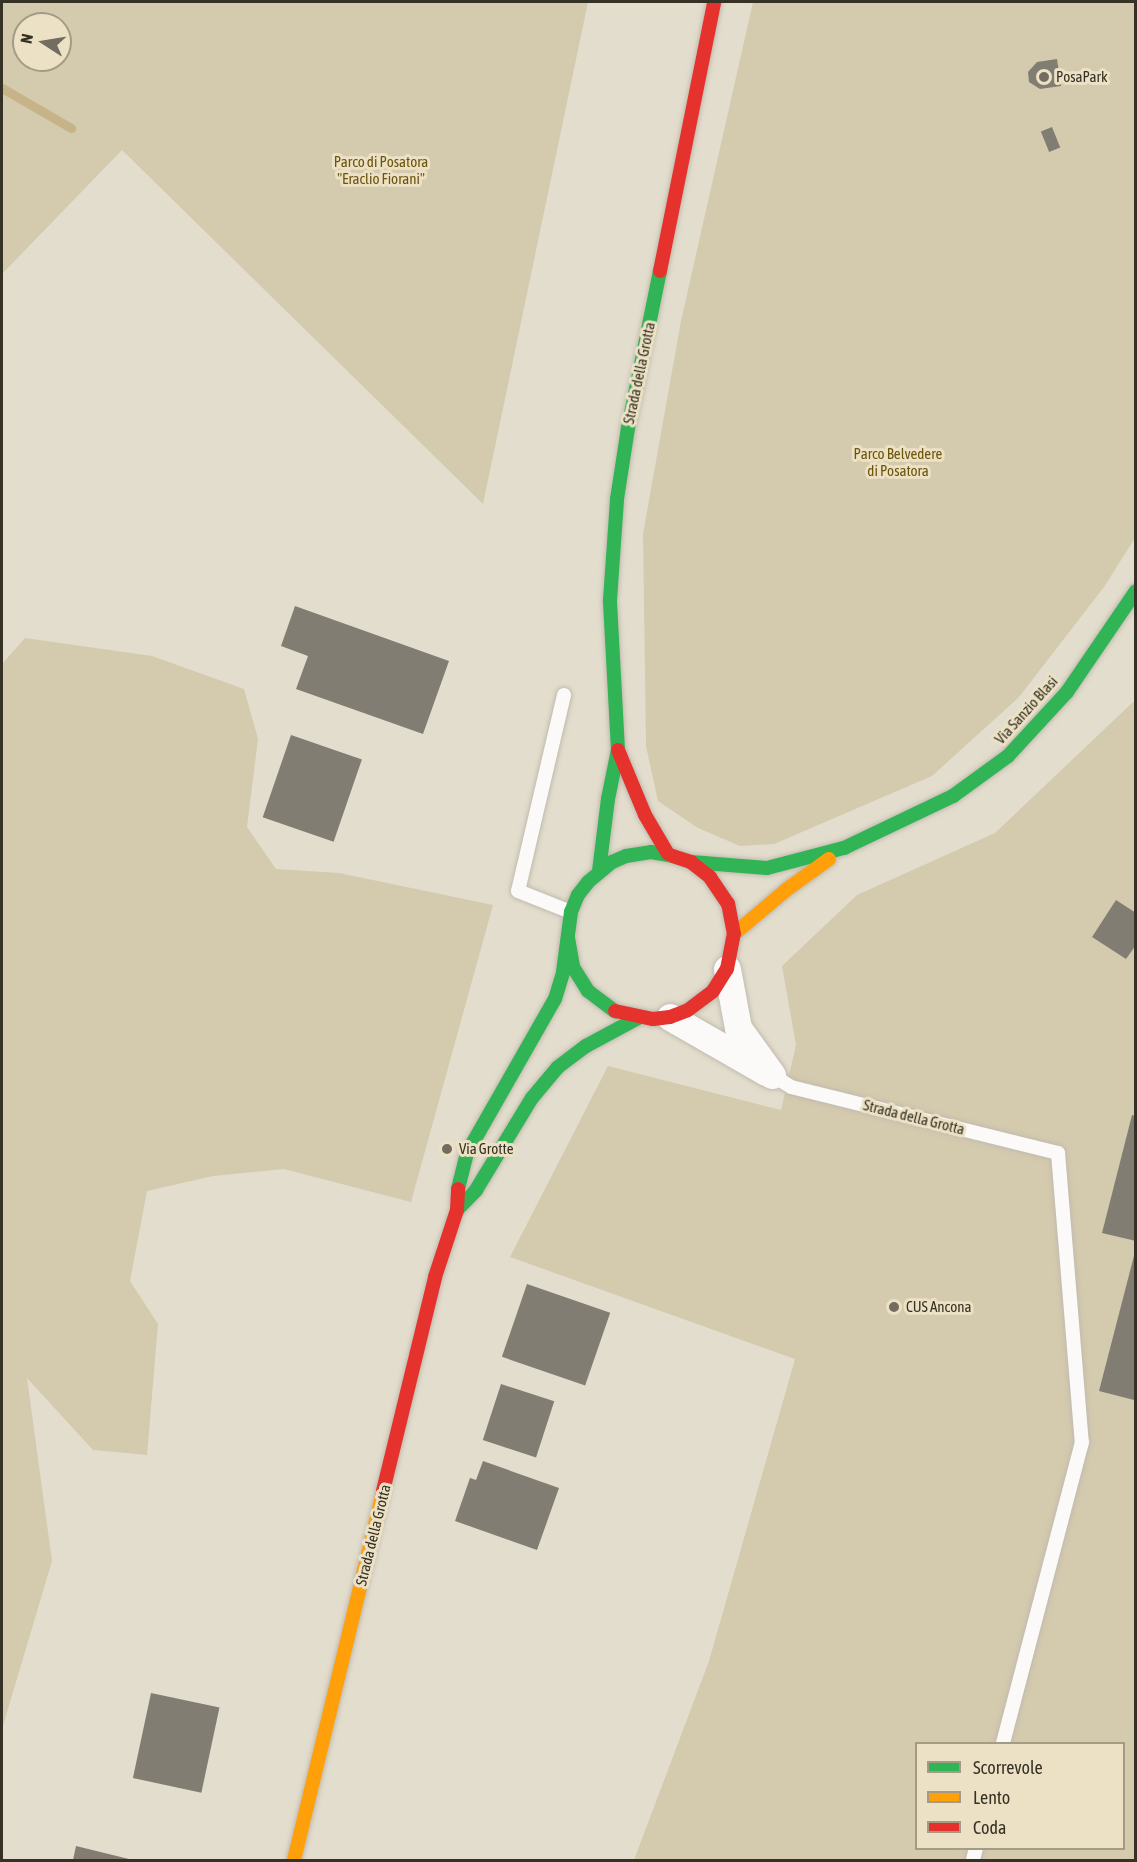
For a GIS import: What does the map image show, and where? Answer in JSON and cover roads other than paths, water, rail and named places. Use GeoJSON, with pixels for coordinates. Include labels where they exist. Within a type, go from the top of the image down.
{"type":"FeatureCollection","features":[{"type":"Feature","properties":{"kind":"street","name":"Strada della Grotta"},"geometry":{"type":"LineString","coordinates":[[600,871],[608,799],[618,750],[610,600],[617,499],[628,428],[714,2]]}},
{"type":"Feature","properties":{"kind":"street","name":"Via Sanzio Blasi"},"geometry":{"type":"LineString","coordinates":[[734,934],[786,890],[844,848],[953,796],[1008,756],[1066,692],[1136,591]]}},
{"type":"Feature","properties":{"kind":"street","name":"Strada della Grotta"},"geometry":{"type":"LineString","coordinates":[[618,750],[645,815],[668,854]]}},
{"type":"Feature","properties":{"kind":"street","name":"Via Sanzio Blasi"},"geometry":{"type":"LineString","coordinates":[[691,862],[767,868],[844,848]]}},
{"type":"Feature","properties":{"kind":"street","name":"Strada della Grotta"},"geometry":{"type":"LineString","coordinates":[[294,1860],[435,1277],[457,1210],[459,1181],[467,1153],[555,999],[571,912],[578,896],[600,871],[626,856],[651,852],[668,854],[691,862],[710,877],[729,907],[734,934],[727,969],[713,992],[702,1002],[670,1017],[638,1018],[608,1007],[588,991],[573,967],[567,938]]}},
{"type":"Feature","properties":{"kind":"street","name":"Strada della Grotta"},"geometry":{"type":"LineString","coordinates":[[727,969],[738,1028],[772,1075]]}},
{"type":"Feature","properties":{"kind":"street","name":"Strada della Grotta"},"geometry":{"type":"LineString","coordinates":[[670,1017],[772,1075]]}},
{"type":"Feature","properties":{"kind":"street","name":"Strada della Grotta"},"geometry":{"type":"LineString","coordinates":[[457,1210],[476,1190],[532,1098],[558,1067],[586,1046],[638,1018]]}},
{"type":"Feature","properties":{"kind":"lane"},"geometry":{"type":"LineString","coordinates":[[564,696],[518,891],[571,912]]}},
{"type":"Feature","properties":{"kind":"lane","name":"Strada della Grotta"},"geometry":{"type":"LineString","coordinates":[[772,1075],[791,1087],[1058,1153],[1082,1442],[1003,1742]]}},
{"type":"Feature","properties":{"kind":"waterway"},"geometry":{"type":"LineString","coordinates":[[2,88],[71,128]]}},
{"type":"Feature","properties":{"kind":"place","name":"PosaPark"},"geometry":{"type":"Point","coordinates":[1044,77]}},
{"type":"Feature","properties":{"kind":"place","name":"Via Grotte"},"geometry":{"type":"Point","coordinates":[447,1149]}},
{"type":"Feature","properties":{"kind":"place","name":"CUS Ancona"},"geometry":{"type":"Point","coordinates":[894,1307]}},
{"type":"Feature","properties":{"kind":"park label","name":"Parco di Posatora \"Eraclio Fiorani\""},"geometry":{"type":"Point","coordinates":[381,170]}},
{"type":"Feature","properties":{"kind":"park label","name":"Parco Belvedere di Posatora"},"geometry":{"type":"Point","coordinates":[898,462]}}]}
